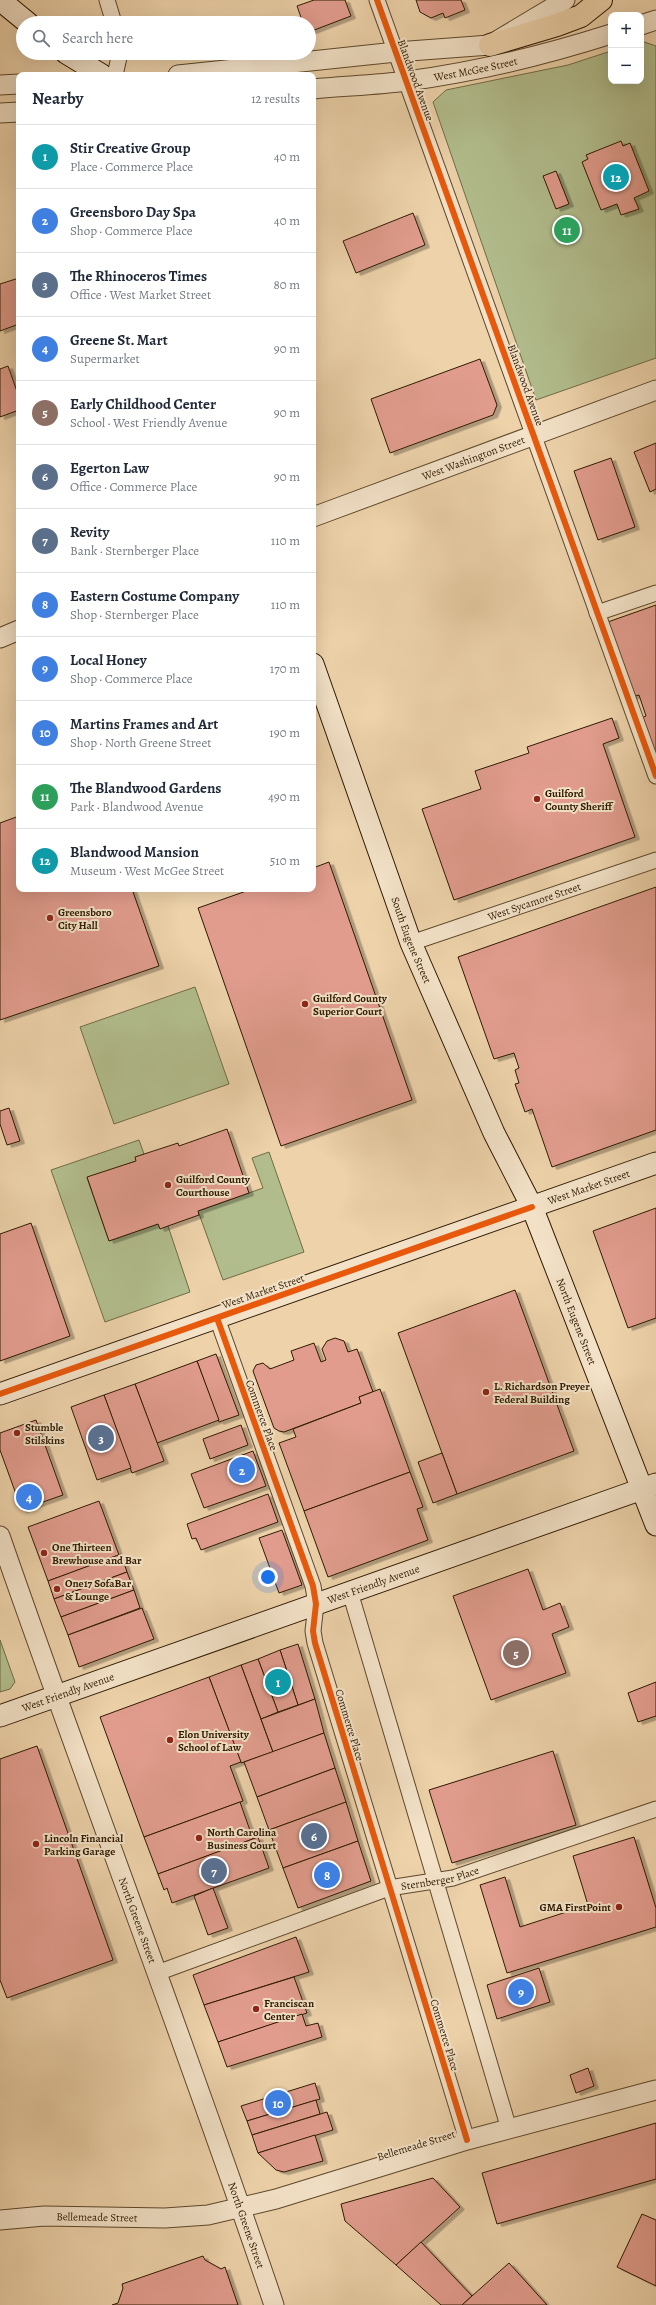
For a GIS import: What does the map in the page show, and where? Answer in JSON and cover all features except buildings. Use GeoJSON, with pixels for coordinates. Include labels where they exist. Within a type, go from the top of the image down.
{"type":"FeatureCollection","features":[{"type":"Feature","properties":{"kind":"main road"},"geometry":{"type":"LineString","coordinates":[[0,0],[19,16]]}},
{"type":"Feature","properties":{"kind":"main road"},"geometry":{"type":"LineString","coordinates":[[490,45],[557,25],[581,16],[601,0]]}},
{"type":"Feature","properties":{"kind":"main road"},"geometry":{"type":"LineString","coordinates":[[77,60],[97,72]]}},
{"type":"Feature","properties":{"kind":"main road","name":"South Eugene Street"},"geometry":{"type":"LineString","coordinates":[[316,672],[412,943],[494,1133],[532,1207]]}},
{"type":"Feature","properties":{"kind":"main road","name":"West Market Street"},"geometry":{"type":"LineString","coordinates":[[0,1394],[656,1163]]}},
{"type":"Feature","properties":{"kind":"main road","name":"North Eugene Street"},"geometry":{"type":"LineString","coordinates":[[532,1207],[649,1486],[656,1525]]}},
{"type":"Feature","properties":{"kind":"main road","name":"West Friendly Avenue"},"geometry":{"type":"LineString","coordinates":[[0,1716],[649,1486]]}},
{"type":"Feature","properties":{"kind":"street"},"geometry":{"type":"LineString","coordinates":[[107,0],[112,16]]}},
{"type":"Feature","properties":{"kind":"street","name":"Blandwood Avenue"},"geometry":{"type":"LineString","coordinates":[[376,0],[407,81],[656,776]]}},
{"type":"Feature","properties":{"kind":"street"},"geometry":{"type":"LineString","coordinates":[[490,45],[565,0]]}},
{"type":"Feature","properties":{"kind":"street"},"geometry":{"type":"LineString","coordinates":[[644,24],[656,20]]}},
{"type":"Feature","properties":{"kind":"street","name":"West McGee Street"},"geometry":{"type":"LineString","coordinates":[[316,89],[407,81],[488,66],[559,50],[608,35]]}},
{"type":"Feature","properties":{"kind":"street","name":"West McGee Street"},"geometry":{"type":"LineString","coordinates":[[206,72],[396,52],[490,45]]}},
{"type":"Feature","properties":{"kind":"street"},"geometry":{"type":"LineString","coordinates":[[116,72],[118,60]]}},
{"type":"Feature","properties":{"kind":"street"},"geometry":{"type":"LineString","coordinates":[[0,85],[16,84]]}},
{"type":"Feature","properties":{"kind":"street"},"geometry":{"type":"LineString","coordinates":[[0,112],[16,112]]}},
{"type":"Feature","properties":{"kind":"street","name":"West Washington Street"},"geometry":{"type":"LineString","coordinates":[[316,516],[656,390]]}},
{"type":"Feature","properties":{"kind":"street"},"geometry":{"type":"LineString","coordinates":[[597,613],[656,593]]}},
{"type":"Feature","properties":{"kind":"street"},"geometry":{"type":"LineString","coordinates":[[0,638],[16,631]]}},
{"type":"Feature","properties":{"kind":"street","name":"West Sycamore Street"},"geometry":{"type":"LineString","coordinates":[[412,943],[656,860]]}},
{"type":"Feature","properties":{"kind":"street","name":"Commerce Place"},"geometry":{"type":"LineString","coordinates":[[217,1318],[313,1586],[316,1604],[314,1631],[315,1643],[467,2140]]}},
{"type":"Feature","properties":{"kind":"street","name":"North Greene Street"},"geometry":{"type":"LineString","coordinates":[[0,1536],[55,1696],[241,2206],[274,2305]]}},
{"type":"Feature","properties":{"kind":"street"},"geometry":{"type":"LineString","coordinates":[[350,1592],[509,2128]]}},
{"type":"Feature","properties":{"kind":"street","name":"Sternberger Place"},"geometry":{"type":"LineString","coordinates":[[157,1974],[389,1888],[437,1882],[656,1809]]}},
{"type":"Feature","properties":{"kind":"street","name":"Bellemeade Street"},"geometry":{"type":"LineString","coordinates":[[0,2220],[44,2216],[165,2218],[208,2215],[276,2198],[509,2128],[553,2119],[656,2090]]}},
{"type":"Feature","properties":{"kind":"green space"},"geometry":{"type":"Polygon","coordinates":[[[644,42],[656,46],[656,358],[536,400],[433,102],[446,90],[568,65],[608,52],[608,84],[644,84],[644,42]]]}},
{"type":"Feature","properties":{"kind":"green space"},"geometry":{"type":"Polygon","coordinates":[[[195,987],[229,1084],[114,1124],[80,1027],[195,987]]]}},
{"type":"Feature","properties":{"kind":"green space"},"geometry":{"type":"Polygon","coordinates":[[[139,1140],[144,1154],[136,1161],[87,1178],[109,1241],[158,1224],[168,1226],[190,1292],[105,1322],[51,1170],[139,1140]]]}},
{"type":"Feature","properties":{"kind":"green space"},"geometry":{"type":"Polygon","coordinates":[[[269,1152],[304,1252],[223,1280],[198,1211],[263,1188],[252,1158],[269,1152]]]}},
{"type":"Feature","properties":{"kind":"green space"},"geometry":{"type":"Polygon","coordinates":[[[0,1640],[15,1682],[10,1689],[0,1692],[0,1640]]]}},
{"type":"Feature","properties":{"kind":"cycle path"},"geometry":{"type":"LineString","coordinates":[[377,0],[656,776]]}},
{"type":"Feature","properties":{"kind":"cycle path"},"geometry":{"type":"LineString","coordinates":[[0,1394],[532,1207]]}},
{"type":"Feature","properties":{"kind":"cycle path"},"geometry":{"type":"LineString","coordinates":[[217,1318],[313,1586],[316,1604],[313,1631],[315,1643],[467,2140]]}},
{"type":"Feature","properties":{"kind":"place","name":"Blandwood Mansion"},"geometry":{"type":"Point","coordinates":[616,177]}},
{"type":"Feature","properties":{"kind":"place","name":"The Blandwood Gardens"},"geometry":{"type":"Point","coordinates":[567,230]}},
{"type":"Feature","properties":{"kind":"place","name":"Guilford County Sheriff"},"geometry":{"type":"Point","coordinates":[537,799]}},
{"type":"Feature","properties":{"kind":"place","name":"Greensboro City Hall"},"geometry":{"type":"Point","coordinates":[50,918]}},
{"type":"Feature","properties":{"kind":"place","name":"Guilford County Superior Court"},"geometry":{"type":"Point","coordinates":[305,1004]}},
{"type":"Feature","properties":{"kind":"place","name":"Guilford County Courthouse"},"geometry":{"type":"Point","coordinates":[168,1185]}},
{"type":"Feature","properties":{"kind":"place","name":"L. Richardson Preyer Federal Building"},"geometry":{"type":"Point","coordinates":[486,1392]}},
{"type":"Feature","properties":{"kind":"place","name":"Stumble Stilskins"},"geometry":{"type":"Point","coordinates":[17,1433]}},
{"type":"Feature","properties":{"kind":"place","name":"The Rhinoceros Times"},"geometry":{"type":"Point","coordinates":[101,1438]}},
{"type":"Feature","properties":{"kind":"place","name":"Greensboro Day Spa"},"geometry":{"type":"Point","coordinates":[242,1470]}},
{"type":"Feature","properties":{"kind":"place","name":"Greene St. Mart"},"geometry":{"type":"Point","coordinates":[29,1497]}},
{"type":"Feature","properties":{"kind":"place","name":"One Thirteen Brewhouse and Bar"},"geometry":{"type":"Point","coordinates":[44,1553]}},
{"type":"Feature","properties":{"kind":"place","name":"One17 SofaBar & Lounge"},"geometry":{"type":"Point","coordinates":[57,1589]}},
{"type":"Feature","properties":{"kind":"place","name":"Early Childhood Center"},"geometry":{"type":"Point","coordinates":[516,1653]}},
{"type":"Feature","properties":{"kind":"place","name":"Stir Creative Group"},"geometry":{"type":"Point","coordinates":[278,1682]}},
{"type":"Feature","properties":{"kind":"place","name":"Elon University School of Law"},"geometry":{"type":"Point","coordinates":[170,1740]}},
{"type":"Feature","properties":{"kind":"place","name":"Egerton Law"},"geometry":{"type":"Point","coordinates":[314,1836]}},
{"type":"Feature","properties":{"kind":"place","name":"North Carolina Business Court"},"geometry":{"type":"Point","coordinates":[199,1838]}},
{"type":"Feature","properties":{"kind":"place","name":"Lincoln Financial Parking Garage"},"geometry":{"type":"Point","coordinates":[36,1844]}},
{"type":"Feature","properties":{"kind":"place","name":"Revity"},"geometry":{"type":"Point","coordinates":[214,1871]}},
{"type":"Feature","properties":{"kind":"place","name":"Eastern Costume Company"},"geometry":{"type":"Point","coordinates":[327,1875]}},
{"type":"Feature","properties":{"kind":"place","name":"GMA FirstPoint"},"geometry":{"type":"Point","coordinates":[619,1907]}},
{"type":"Feature","properties":{"kind":"place","name":"Local Honey"},"geometry":{"type":"Point","coordinates":[521,1992]}},
{"type":"Feature","properties":{"kind":"place","name":"Franciscan Center"},"geometry":{"type":"Point","coordinates":[256,2009]}},
{"type":"Feature","properties":{"kind":"place","name":"Martins Frames and Art"},"geometry":{"type":"Point","coordinates":[278,2103]}}]}
